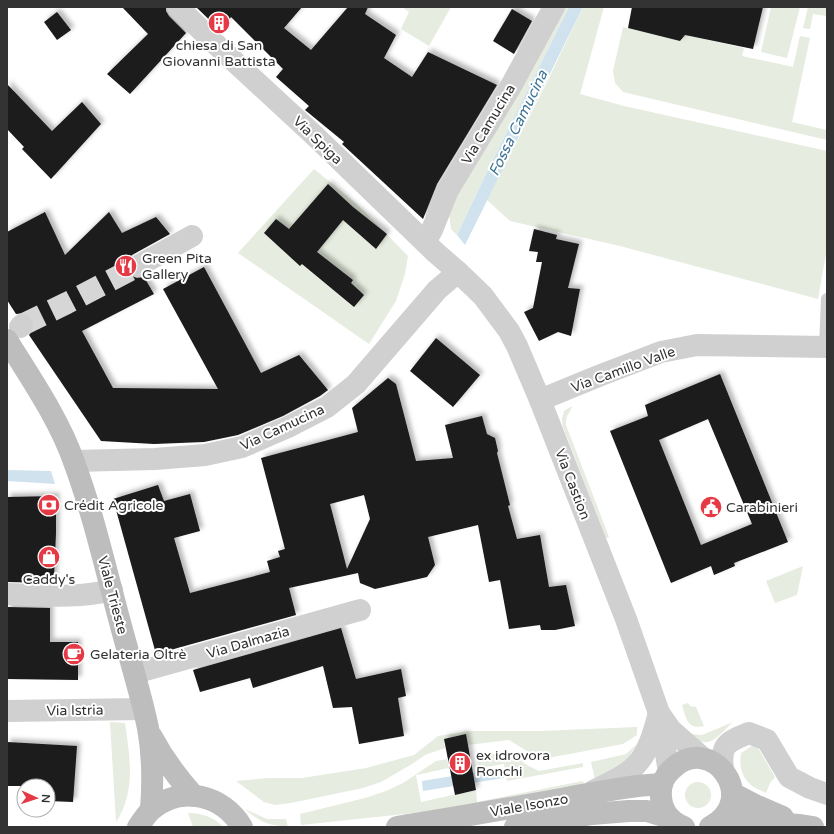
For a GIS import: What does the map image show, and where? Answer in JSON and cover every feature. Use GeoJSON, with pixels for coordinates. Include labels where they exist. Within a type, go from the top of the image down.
{"type":"FeatureCollection","features":[{"type":"Feature","properties":{"kind":"main road","name":"Viale Trieste"},"geometry":{"type":"LineString","coordinates":[[17,330],[37,389],[74,461],[92,516],[146,719],[152,768],[151,810]]}},
{"type":"Feature","properties":{"kind":"main road","name":"Viale Trieste"},"geometry":{"type":"LineString","coordinates":[[146,719],[161,753],[173,772],[194,796]]}},
{"type":"Feature","properties":{"kind":"main road"},"geometry":{"type":"LineString","coordinates":[[665,778],[676,765],[684,760],[694,758],[704,759],[714,763],[723,770],[731,784],[732,793],[728,810],[717,824]]}},
{"type":"Feature","properties":{"kind":"main road","name":"Viale Isonzo"},"geometry":{"type":"LineString","coordinates":[[397,827],[469,816],[642,785],[665,778],[661,796],[663,808],[678,824]]}},
{"type":"Feature","properties":{"kind":"main road"},"geometry":{"type":"LineString","coordinates":[[732,793],[755,805],[807,826]]}},
{"type":"Feature","properties":{"kind":"main road"},"geometry":{"type":"LineString","coordinates":[[138,827],[151,810],[159,805],[175,797],[194,796],[213,800],[222,805],[230,812],[242,827]]}},
{"type":"Feature","properties":{"kind":"main road","name":"Viale Isonzo"},"geometry":{"type":"LineString","coordinates":[[516,827],[592,814],[629,811],[647,811],[678,824]]}},
{"type":"Feature","properties":{"kind":"main road"},"geometry":{"type":"LineString","coordinates":[[717,824],[784,824],[807,826]]}},
{"type":"Feature","properties":{"kind":"street","name":"Via Spiga"},"geometry":{"type":"LineString","coordinates":[[178,7],[435,252],[458,272]]}},
{"type":"Feature","properties":{"kind":"street","name":"Via Camucina"},"geometry":{"type":"LineString","coordinates":[[425,242],[432,230],[448,190],[511,86],[554,7]]}},
{"type":"Feature","properties":{"kind":"street"},"geometry":{"type":"LineString","coordinates":[[138,266],[192,236]]}},
{"type":"Feature","properties":{"kind":"street","name":"Via Camucina"},"geometry":{"type":"LineString","coordinates":[[74,461],[155,459],[205,455],[242,447],[288,427],[327,407],[356,384],[437,290],[458,272]]}},
{"type":"Feature","properties":{"kind":"street","name":"Via Castion"},"geometry":{"type":"LineString","coordinates":[[458,272],[483,296],[509,331],[540,400],[626,619],[659,713],[665,778]]}},
{"type":"Feature","properties":{"kind":"street","name":"Via Camillo Valle"},"geometry":{"type":"LineString","coordinates":[[540,400],[661,352],[697,345],[826,347]]}},
{"type":"Feature","properties":{"kind":"street"},"geometry":{"type":"LineString","coordinates":[[7,594],[79,596],[97,594],[112,590]]}},
{"type":"Feature","properties":{"kind":"street","name":"Via Dalmazia"},"geometry":{"type":"LineString","coordinates":[[135,673],[360,610]]}},
{"type":"Feature","properties":{"kind":"street","name":"Via Istria"},"geometry":{"type":"LineString","coordinates":[[7,711],[146,719]]}},
{"type":"Feature","properties":{"kind":"street"},"geometry":{"type":"LineString","coordinates":[[589,794],[618,778],[636,765],[648,747],[659,713]]}},
{"type":"Feature","properties":{"kind":"street","name":"Via Castion"},"geometry":{"type":"LineString","coordinates":[[659,713],[671,730],[704,759]]}},
{"type":"Feature","properties":{"kind":"street"},"geometry":{"type":"LineString","coordinates":[[723,770],[721,756],[726,745],[734,739],[750,733],[767,740],[789,777],[810,788],[827,794]]}},
{"type":"Feature","properties":{"kind":"lane"},"geometry":{"type":"LineString","coordinates":[[826,347],[827,299]]}},
{"type":"Feature","properties":{"kind":"shaded area"},"geometry":{"type":"Polygon","coordinates":[[[402,7],[451,7],[429,46],[401,29],[409,12],[402,7]]]}},
{"type":"Feature","properties":{"kind":"shaded area"},"geometry":{"type":"Polygon","coordinates":[[[564,7],[569,7],[457,235],[451,229],[449,214],[462,183],[564,7]]]}},
{"type":"Feature","properties":{"kind":"shaded area"},"geometry":{"type":"Polygon","coordinates":[[[583,7],[604,7],[580,94],[624,106],[827,151],[827,248],[818,299],[620,246],[510,221],[487,200],[583,7]]]}},
{"type":"Feature","properties":{"kind":"shaded area"},"geometry":{"type":"Polygon","coordinates":[[[771,7],[800,7],[787,58],[761,52],[771,7]]]}},
{"type":"Feature","properties":{"kind":"shaded area"},"geometry":{"type":"Polygon","coordinates":[[[808,7],[827,7],[827,16],[813,14],[810,29],[803,28],[808,7]]]}},
{"type":"Feature","properties":{"kind":"shaded area"},"geometry":{"type":"Polygon","coordinates":[[[623,27],[680,41],[685,35],[744,48],[742,56],[793,67],[800,36],[810,38],[792,122],[827,130],[827,140],[623,92],[615,83],[613,71],[623,27]]]}},
{"type":"Feature","properties":{"kind":"shaded area"},"geometry":{"type":"Polygon","coordinates":[[[314,169],[357,204],[408,256],[405,274],[396,301],[369,344],[238,253],[314,169]]]}},
{"type":"Feature","properties":{"kind":"shaded area"},"geometry":{"type":"Polygon","coordinates":[[[572,406],[567,417],[566,425],[609,537],[606,538],[563,427],[562,419],[564,411],[572,406]]]}},
{"type":"Feature","properties":{"kind":"shaded area"},"geometry":{"type":"Polygon","coordinates":[[[803,566],[797,595],[775,603],[766,581],[803,566]]]}},
{"type":"Feature","properties":{"kind":"shaded area"},"geometry":{"type":"Polygon","coordinates":[[[688,703],[690,706],[696,707],[704,726],[694,726],[688,722],[682,705],[688,703]]]}},
{"type":"Feature","properties":{"kind":"shaded area"},"geometry":{"type":"Polygon","coordinates":[[[110,722],[125,723],[130,762],[127,798],[116,822],[110,722]]]}},
{"type":"Feature","properties":{"kind":"shaded area"},"geometry":{"type":"Polygon","coordinates":[[[733,722],[714,740],[708,742],[697,740],[691,734],[702,735],[733,722]]]}},
{"type":"Feature","properties":{"kind":"shaded area"},"geometry":{"type":"Polygon","coordinates":[[[637,727],[637,735],[623,744],[537,760],[527,751],[509,740],[468,745],[466,735],[444,739],[445,748],[425,755],[381,782],[363,788],[291,803],[275,805],[264,802],[236,781],[268,778],[302,778],[366,768],[414,755],[438,736],[468,731],[541,731],[637,727]]]}},
{"type":"Feature","properties":{"kind":"shaded area"},"geometry":{"type":"Polygon","coordinates":[[[637,744],[627,759],[595,780],[591,762],[626,754],[637,744]]]}},
{"type":"Feature","properties":{"kind":"shaded area"},"geometry":{"type":"Polygon","coordinates":[[[752,746],[758,748],[775,777],[770,783],[766,793],[751,785],[746,780],[741,769],[741,753],[752,746]]]}},
{"type":"Feature","properties":{"kind":"shaded area"},"geometry":{"type":"Polygon","coordinates":[[[504,752],[517,756],[525,764],[539,771],[583,763],[583,767],[507,781],[504,764],[479,768],[477,757],[504,752]]]}},
{"type":"Feature","properties":{"kind":"shaded area"},"geometry":{"type":"Polygon","coordinates":[[[447,759],[449,768],[416,775],[421,802],[476,790],[477,802],[583,781],[584,785],[479,806],[301,825],[300,814],[365,798],[386,791],[403,783],[436,761],[447,759]]]}},
{"type":"Feature","properties":{"kind":"shaded area"},"geometry":{"type":"Polygon","coordinates":[[[698,782],[707,786],[711,795],[707,804],[698,808],[689,804],[685,795],[689,786],[698,782]]]}},
{"type":"Feature","properties":{"kind":"shaded area"},"geometry":{"type":"Polygon","coordinates":[[[245,809],[267,819],[286,819],[288,827],[265,822],[245,809]]]}},
{"type":"Feature","properties":{"kind":"shaded area"},"geometry":{"type":"Polygon","coordinates":[[[188,813],[207,816],[223,827],[193,827],[188,813]]]}},
{"type":"Feature","properties":{"kind":"water","name":"Fossa Camucina"},"geometry":{"type":"Polygon","coordinates":[[[569,7],[583,7],[465,245],[457,235],[569,7]]]}},
{"type":"Feature","properties":{"kind":"water"},"geometry":{"type":"Polygon","coordinates":[[[7,470],[51,471],[55,484],[7,481],[7,470]]]}},
{"type":"Feature","properties":{"kind":"water"},"geometry":{"type":"Polygon","coordinates":[[[502,768],[504,778],[423,791],[422,781],[502,768]]]}},
{"type":"Feature","properties":{"kind":"building"},"geometry":{"type":"Polygon","coordinates":[[[122,7],[166,7],[166,11],[169,16],[186,33],[130,94],[107,74],[148,34],[122,7]]]}},
{"type":"Feature","properties":{"kind":"building"},"geometry":{"type":"Polygon","coordinates":[[[196,7],[302,7],[284,28],[311,50],[348,7],[368,7],[365,14],[396,35],[384,58],[412,77],[428,52],[497,85],[437,184],[423,219],[342,144],[344,142],[305,110],[309,106],[276,77],[283,69],[231,17],[220,30],[196,7]]]}},
{"type":"Feature","properties":{"kind":"building"},"geometry":{"type":"Polygon","coordinates":[[[632,7],[763,7],[753,49],[685,35],[680,41],[628,28],[632,7]]]}},
{"type":"Feature","properties":{"kind":"building"},"geometry":{"type":"Polygon","coordinates":[[[512,9],[532,21],[514,54],[493,41],[512,9]]]}},
{"type":"Feature","properties":{"kind":"building"},"geometry":{"type":"Polygon","coordinates":[[[57,12],[71,30],[57,40],[44,22],[57,12]]]}},
{"type":"Feature","properties":{"kind":"building"},"geometry":{"type":"Polygon","coordinates":[[[7,84],[52,131],[82,102],[101,124],[51,179],[22,149],[24,147],[7,129],[7,84]]]}},
{"type":"Feature","properties":{"kind":"building"},"geometry":{"type":"Polygon","coordinates":[[[328,184],[353,207],[387,234],[376,249],[343,220],[317,252],[353,280],[351,283],[364,295],[354,307],[302,264],[300,266],[264,233],[276,219],[289,229],[328,184]]]}},
{"type":"Feature","properties":{"kind":"building"},"geometry":{"type":"Polygon","coordinates":[[[45,212],[65,255],[109,212],[122,233],[156,217],[170,234],[132,255],[128,259],[126,265],[127,272],[131,276],[137,278],[144,277],[154,294],[82,331],[113,388],[218,389],[163,289],[204,267],[261,373],[299,355],[328,390],[283,416],[238,435],[204,442],[154,444],[101,441],[29,335],[34,328],[34,322],[31,316],[25,313],[16,314],[7,300],[7,232],[45,212]]]}},
{"type":"Feature","properties":{"kind":"building"},"geometry":{"type":"Polygon","coordinates":[[[534,229],[557,235],[556,239],[579,244],[568,288],[580,289],[571,336],[558,332],[539,341],[524,312],[533,308],[542,262],[536,262],[538,252],[529,251],[534,229]]]}},
{"type":"Feature","properties":{"kind":"building"},"geometry":{"type":"Polygon","coordinates":[[[436,338],[480,375],[453,407],[410,371],[436,338]]]}},
{"type":"Feature","properties":{"kind":"building"},"geometry":{"type":"Polygon","coordinates":[[[720,374],[788,542],[734,563],[735,566],[714,575],[711,566],[671,583],[610,431],[648,416],[645,405],[720,374]],[[708,419],[659,440],[701,545],[752,524],[708,419]]]}},
{"type":"Feature","properties":{"kind":"building"},"geometry":{"type":"Polygon","coordinates":[[[388,378],[396,384],[416,461],[453,458],[445,425],[482,416],[487,434],[495,438],[498,451],[497,453],[510,505],[508,506],[517,539],[540,535],[549,587],[566,585],[575,626],[555,630],[541,630],[540,625],[509,629],[500,580],[489,582],[478,525],[428,537],[435,565],[427,577],[375,589],[360,583],[358,573],[289,588],[296,615],[156,654],[113,499],[158,485],[164,501],[190,494],[200,531],[174,538],[190,593],[270,572],[267,561],[280,557],[278,551],[285,549],[261,458],[358,432],[352,408],[388,378]],[[364,495],[330,504],[347,569],[370,519],[364,495]]]}},
{"type":"Feature","properties":{"kind":"building"},"geometry":{"type":"Polygon","coordinates":[[[56,496],[54,578],[51,578],[50,583],[7,582],[7,497],[56,496]]]}},
{"type":"Feature","properties":{"kind":"building"},"geometry":{"type":"Polygon","coordinates":[[[7,607],[50,608],[50,642],[78,642],[78,680],[7,679],[7,607]]]}},
{"type":"Feature","properties":{"kind":"building"},"geometry":{"type":"Polygon","coordinates":[[[341,628],[356,679],[401,669],[406,696],[398,698],[404,736],[359,744],[352,707],[333,708],[323,666],[253,688],[250,678],[200,692],[193,670],[341,628]]]}},
{"type":"Feature","properties":{"kind":"building","name":"ex idrovora Ronchi"},"geometry":{"type":"Polygon","coordinates":[[[466,734],[476,790],[455,795],[444,739],[466,734]]]}},
{"type":"Feature","properties":{"kind":"building"},"geometry":{"type":"Polygon","coordinates":[[[7,742],[77,746],[73,802],[56,801],[56,778],[16,778],[16,786],[7,786],[7,742]]]}},
{"type":"Feature","properties":{"kind":"tunnel"},"geometry":{"type":"LineString","coordinates":[[22,325],[138,266]]}},
{"type":"Feature","properties":{"kind":"place","name":"chiesa di San Giovanni Battista"},"geometry":{"type":"Point","coordinates":[219,23]}},
{"type":"Feature","properties":{"kind":"place","name":"Green Pita Gallery"},"geometry":{"type":"Point","coordinates":[126,266]}},
{"type":"Feature","properties":{"kind":"place","name":"Crédit Agricole"},"geometry":{"type":"Point","coordinates":[49,505]}},
{"type":"Feature","properties":{"kind":"place","name":"Carabinieri"},"geometry":{"type":"Point","coordinates":[711,507]}},
{"type":"Feature","properties":{"kind":"place","name":"Caddy's"},"geometry":{"type":"Point","coordinates":[49,557]}},
{"type":"Feature","properties":{"kind":"place","name":"Gelateria Oltrè"},"geometry":{"type":"Point","coordinates":[74,654]}},
{"type":"Feature","properties":{"kind":"place","name":"ex idrovora Ronchi"},"geometry":{"type":"Point","coordinates":[460,763]}}]}
